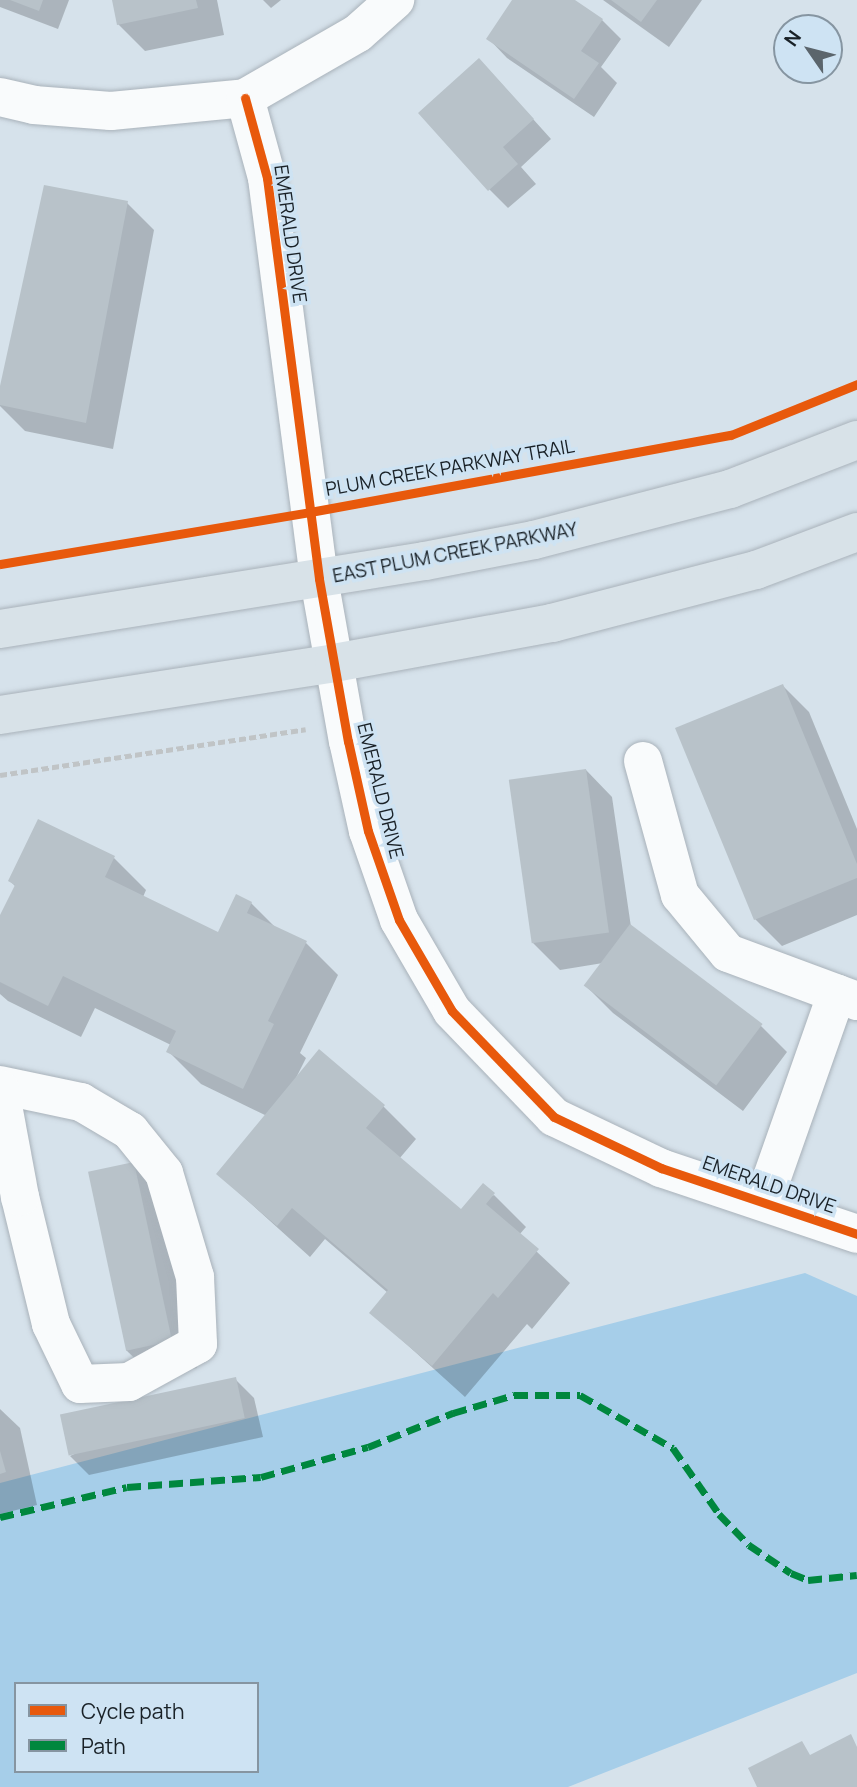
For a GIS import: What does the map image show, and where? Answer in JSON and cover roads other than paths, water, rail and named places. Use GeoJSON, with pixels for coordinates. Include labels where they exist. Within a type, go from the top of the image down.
{"type":"FeatureCollection","features":[{"type":"Feature","properties":{"kind":"main road","name":"EAST PLUM CREEK PARKWAY"},"geometry":{"type":"LineString","coordinates":[[0,629],[319,579],[520,543],[635,516],[730,489],[857,440]]}},
{"type":"Feature","properties":{"kind":"main road"},"geometry":{"type":"LineString","coordinates":[[0,715],[334,663],[552,623],[756,570],[857,532]]}},
{"type":"Feature","properties":{"kind":"street"},"geometry":{"type":"LineString","coordinates":[[0,97],[34,105],[111,111],[245,98],[358,33],[396,0]]}},
{"type":"Feature","properties":{"kind":"street","name":"EMERALD DRIVE"},"geometry":{"type":"LineString","coordinates":[[245,98],[267,178],[319,579],[345,724],[368,831],[398,920],[452,1011],[554,1117],[661,1168],[764,1200],[857,1234]]}},
{"type":"Feature","properties":{"kind":"street"},"geometry":{"type":"LineString","coordinates":[[643,761],[680,895],[728,953],[847,997],[764,1200]]}},
{"type":"Feature","properties":{"kind":"street"},"geometry":{"type":"LineString","coordinates":[[0,1087],[81,1102],[130,1131],[164,1173],[195,1277],[198,1344],[129,1382],[80,1384],[51,1324],[20,1197],[0,1087]]}}]}
